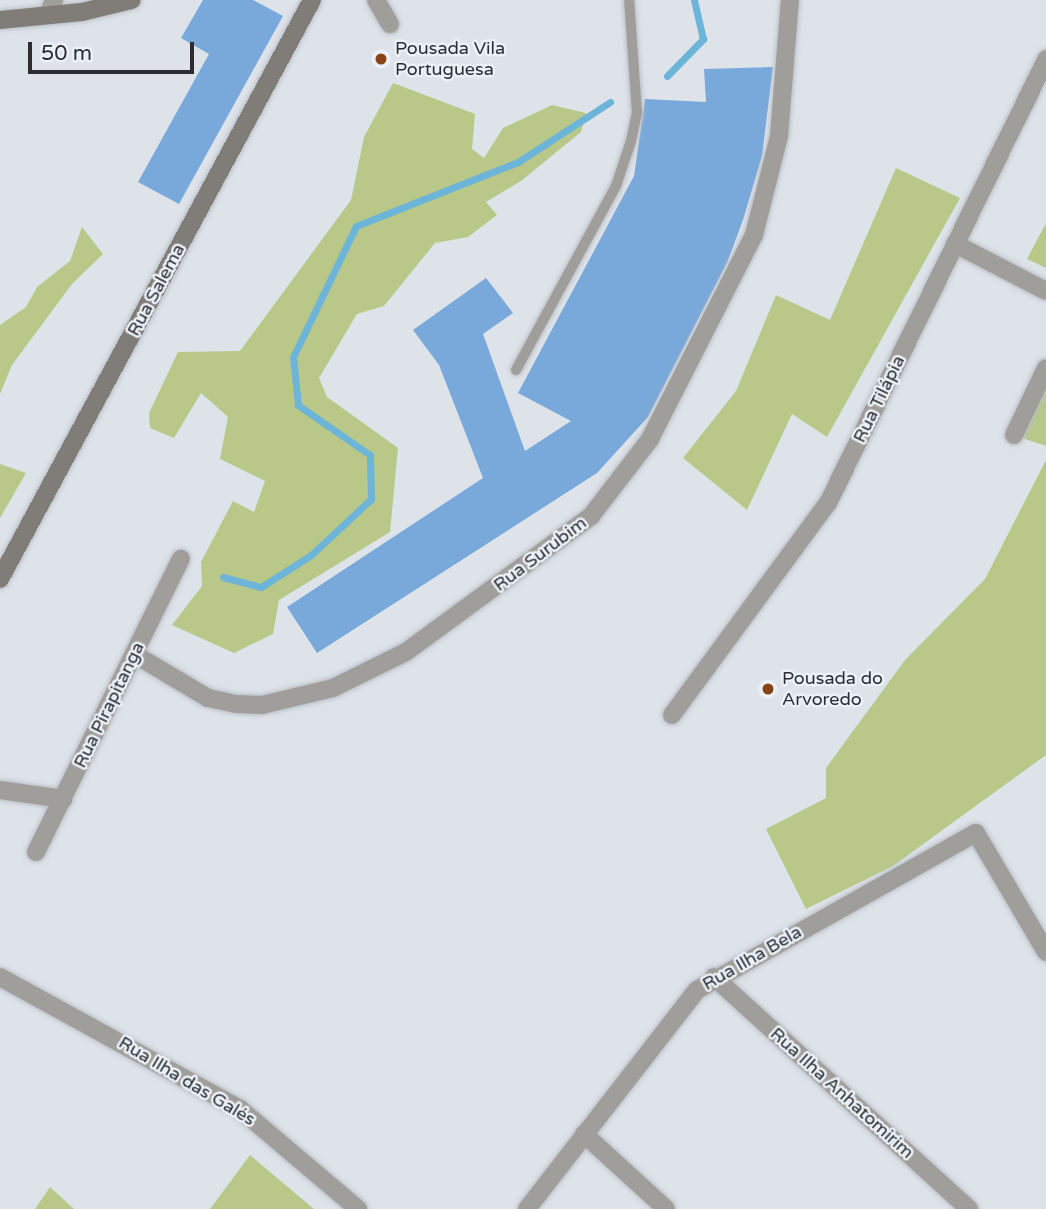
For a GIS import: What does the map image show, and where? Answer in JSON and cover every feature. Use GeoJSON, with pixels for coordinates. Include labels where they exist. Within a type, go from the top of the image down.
{"type":"FeatureCollection","features":[{"type":"Feature","properties":{"kind":"main road"},"geometry":{"type":"LineString","coordinates":[[0,21],[51,8],[132,0]]}},
{"type":"Feature","properties":{"kind":"main road","name":"Rua Salema"},"geometry":{"type":"LineString","coordinates":[[0,579],[312,0]]}},
{"type":"Feature","properties":{"kind":"street"},"geometry":{"type":"LineString","coordinates":[[376,0],[390,24]]}},
{"type":"Feature","properties":{"kind":"street","name":"Rua Surubim"},"geometry":{"type":"LineString","coordinates":[[134,654],[208,698],[236,704],[262,705],[333,688],[405,652],[591,516],[650,439],[754,235],[779,136],[790,0]]}},
{"type":"Feature","properties":{"kind":"street","name":"Rua Tilápia"},"geometry":{"type":"LineString","coordinates":[[672,715],[828,503],[1046,59]]}},
{"type":"Feature","properties":{"kind":"street"},"geometry":{"type":"LineString","coordinates":[[955,244],[1046,291]]}},
{"type":"Feature","properties":{"kind":"street"},"geometry":{"type":"LineString","coordinates":[[1014,435],[1046,368]]}},
{"type":"Feature","properties":{"kind":"street","name":"Rua Pirapitanga"},"geometry":{"type":"LineString","coordinates":[[36,852],[181,559]]}},
{"type":"Feature","properties":{"kind":"street"},"geometry":{"type":"LineString","coordinates":[[0,790],[63,799]]}},
{"type":"Feature","properties":{"kind":"street","name":"Rua Ilha Bela"},"geometry":{"type":"LineString","coordinates":[[527,1209],[682,1005],[714,977],[976,833],[1046,951]]}},
{"type":"Feature","properties":{"kind":"street","name":"Rua Ilha das Galés"},"geometry":{"type":"LineString","coordinates":[[0,977],[240,1109],[358,1209]]}},
{"type":"Feature","properties":{"kind":"street","name":"Rua Ilha Anhatomirim"},"geometry":{"type":"LineString","coordinates":[[714,977],[969,1209]]}},
{"type":"Feature","properties":{"kind":"street"},"geometry":{"type":"LineString","coordinates":[[584,1134],[666,1209]]}},
{"type":"Feature","properties":{"kind":"lane"},"geometry":{"type":"LineString","coordinates":[[516,370],[616,186],[631,141],[637,100],[629,0]]}},
{"type":"Feature","properties":{"kind":"green space"},"geometry":{"type":"Polygon","coordinates":[[[393,83],[475,114],[472,149],[484,158],[503,128],[552,105],[586,113],[581,132],[521,181],[486,202],[497,215],[468,237],[435,243],[384,306],[357,314],[319,378],[327,397],[398,448],[390,532],[279,600],[273,634],[234,653],[172,625],[202,586],[201,562],[233,501],[254,512],[265,481],[220,459],[228,417],[201,393],[174,438],[150,428],[149,413],[178,352],[240,351],[351,200],[364,137],[393,83]]]}},
{"type":"Feature","properties":{"kind":"green space"},"geometry":{"type":"Polygon","coordinates":[[[896,168],[960,198],[827,437],[792,414],[747,510],[683,458],[736,391],[776,295],[830,320],[896,168]]]}},
{"type":"Feature","properties":{"kind":"green space"},"geometry":{"type":"Polygon","coordinates":[[[1046,223],[1046,268],[1027,259],[1046,223]]]}},
{"type":"Feature","properties":{"kind":"green space"},"geometry":{"type":"Polygon","coordinates":[[[82,227],[103,254],[72,284],[12,365],[0,394],[0,325],[26,307],[37,287],[70,261],[82,227]]]}},
{"type":"Feature","properties":{"kind":"green space"},"geometry":{"type":"Polygon","coordinates":[[[1046,382],[1046,446],[1019,437],[1046,382]]]}},
{"type":"Feature","properties":{"kind":"green space"},"geometry":{"type":"Polygon","coordinates":[[[1046,460],[1046,755],[893,866],[806,909],[766,829],[826,798],[826,768],[905,660],[985,579],[1046,460]]]}},
{"type":"Feature","properties":{"kind":"green space"},"geometry":{"type":"Polygon","coordinates":[[[0,464],[26,473],[0,518],[0,464]]]}},
{"type":"Feature","properties":{"kind":"green space"},"geometry":{"type":"Polygon","coordinates":[[[250,1155],[314,1209],[210,1209],[250,1155]]]}},
{"type":"Feature","properties":{"kind":"green space"},"geometry":{"type":"Polygon","coordinates":[[[50,1187],[74,1209],[35,1209],[50,1187]]]}},
{"type":"Feature","properties":{"kind":"building"},"geometry":{"type":"Polygon","coordinates":[[[203,0],[253,0],[283,16],[179,204],[138,182],[209,54],[181,38],[203,0]]]}},
{"type":"Feature","properties":{"kind":"building"},"geometry":{"type":"Polygon","coordinates":[[[773,67],[762,156],[743,220],[727,263],[648,417],[597,473],[317,653],[287,607],[483,478],[439,365],[413,330],[486,278],[513,313],[483,334],[525,451],[571,421],[518,393],[634,176],[645,99],[706,102],[704,69],[773,67]]]}},
{"type":"Feature","properties":{"kind":"waterway"},"geometry":{"type":"LineString","coordinates":[[667,76],[703,39],[694,0]]}},
{"type":"Feature","properties":{"kind":"waterway"},"geometry":{"type":"LineString","coordinates":[[223,577],[261,587],[311,555],[371,499],[370,455],[298,405],[293,357],[356,226],[518,162],[610,102]]}},
{"type":"Feature","properties":{"kind":"place","name":"Pousada Vila Portuguesa"},"geometry":{"type":"Point","coordinates":[381,59]}},
{"type":"Feature","properties":{"kind":"place","name":"Pousada do Arvoredo"},"geometry":{"type":"Point","coordinates":[768,689]}}]}
